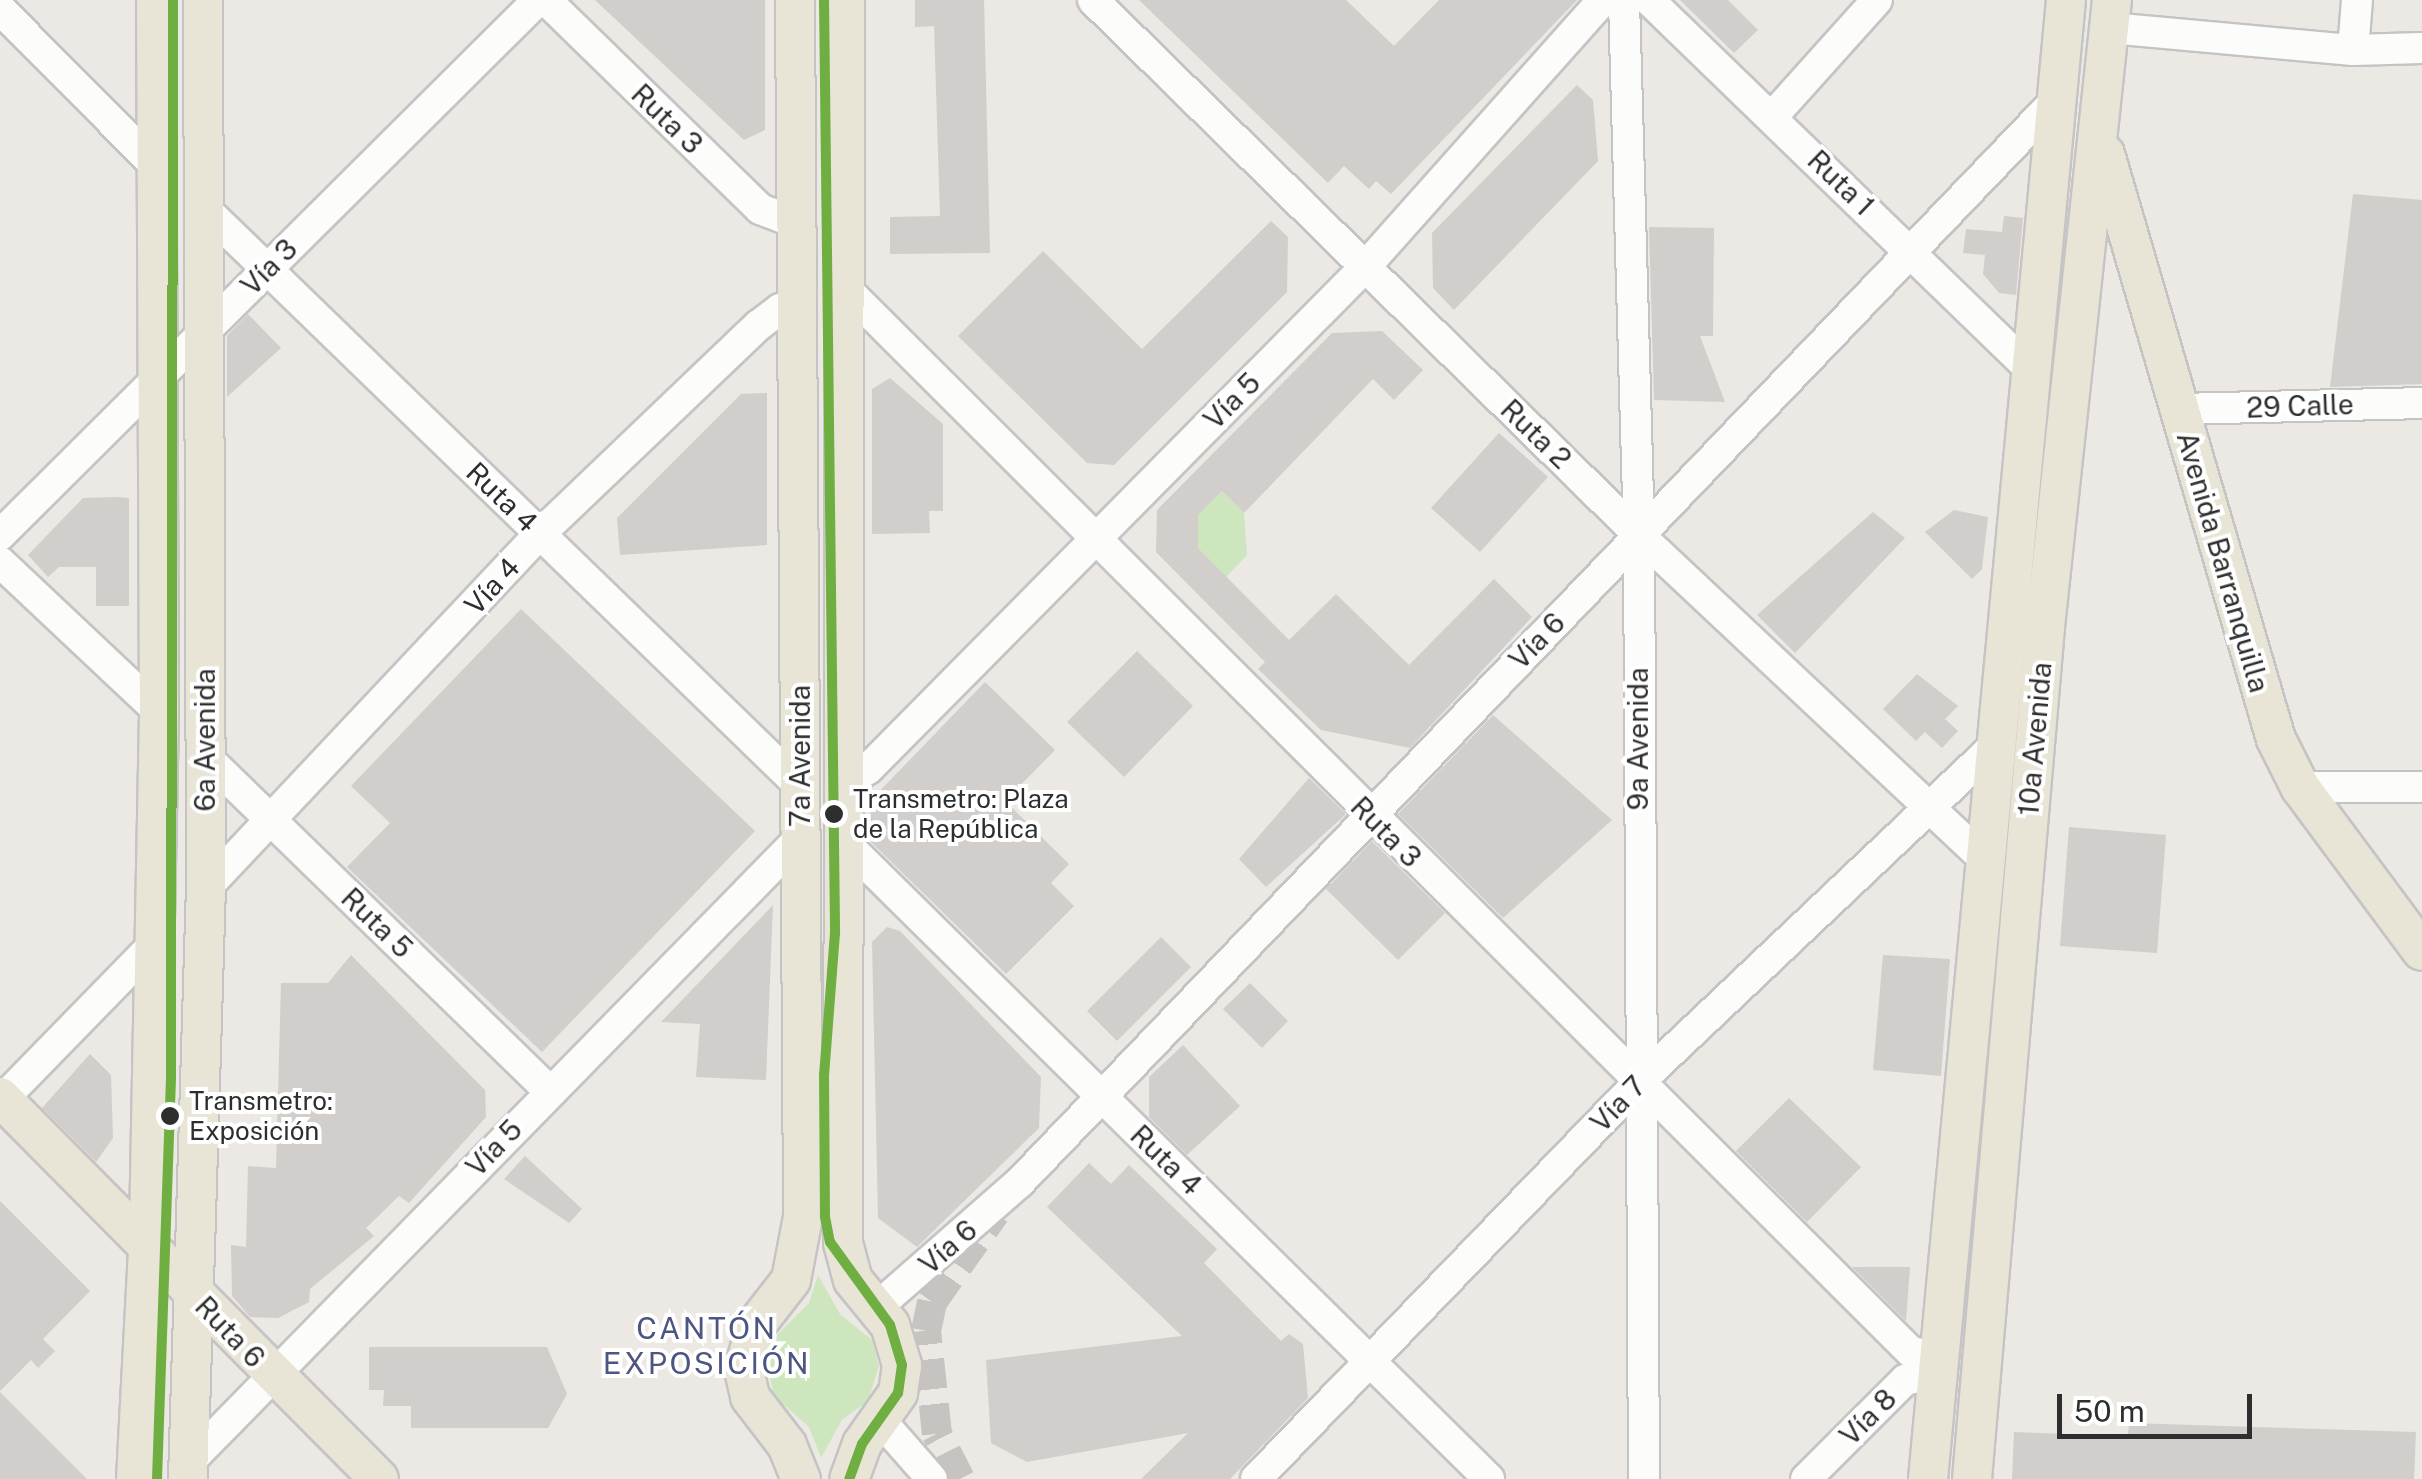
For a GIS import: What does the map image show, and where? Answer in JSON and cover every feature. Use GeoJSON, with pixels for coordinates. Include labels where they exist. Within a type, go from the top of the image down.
{"type":"FeatureCollection","features":[{"type":"Feature","properties":{"kind":"main road","name":"6a Avenida"},"geometry":{"type":"LineString","coordinates":[[136,1479],[148,1248],[158,712],[161,378],[156,0]]}},
{"type":"Feature","properties":{"kind":"main road","name":"6a Avenida"},"geometry":{"type":"LineString","coordinates":[[188,1471],[206,888],[203,0]]}},
{"type":"Feature","properties":{"kind":"main road","name":"7a Avenida"},"geometry":{"type":"LineString","coordinates":[[795,0],[802,1230],[791,1280],[756,1325],[744,1370],[750,1397],[787,1445],[801,1479]]}},
{"type":"Feature","properties":{"kind":"main road","name":"7a Avenida"},"geometry":{"type":"LineString","coordinates":[[845,0],[844,1242],[852,1280],[897,1339],[902,1365],[898,1393],[857,1453],[848,1479]]}},
{"type":"Feature","properties":{"kind":"main road","name":"10a Avenida"},"geometry":{"type":"LineString","coordinates":[[1928,1479],[2066,0]]}},
{"type":"Feature","properties":{"kind":"main road","name":"10a Avenida"},"geometry":{"type":"LineString","coordinates":[[1972,1479],[2036,722],[2111,14]]}},
{"type":"Feature","properties":{"kind":"main road","name":"Avenida Barranquilla"},"geometry":{"type":"LineString","coordinates":[[2100,137],[2254,672],[2300,786],[2422,951]]}},
{"type":"Feature","properties":{"kind":"main road"},"geometry":{"type":"LineString","coordinates":[[1998,727],[2036,722]]}},
{"type":"Feature","properties":{"kind":"main road","name":"Ruta 6"},"geometry":{"type":"LineString","coordinates":[[1,1099],[273,1377],[379,1479]]}},
{"type":"Feature","properties":{"kind":"main road"},"geometry":{"type":"LineString","coordinates":[[1938,1377],[1944,1427],[1940,1479]]}},
{"type":"Feature","properties":{"kind":"street","name":"Ruta 3"},"geometry":{"type":"LineString","coordinates":[[542,0],[760,209],[796,223]]}},
{"type":"Feature","properties":{"kind":"street","name":"Vía 3"},"geometry":{"type":"LineString","coordinates":[[0,535],[542,0]]}},
{"type":"Feature","properties":{"kind":"street","name":"Ruta 2"},"geometry":{"type":"LineString","coordinates":[[1093,0],[1639,535],[1985,860]]}},
{"type":"Feature","properties":{"kind":"street","name":"Vía 5"},"geometry":{"type":"LineString","coordinates":[[844,785],[868,769],[1365,267],[1603,0]]}},
{"type":"Feature","properties":{"kind":"street","name":"9a Avenida"},"geometry":{"type":"LineString","coordinates":[[1624,0],[1639,535],[1637,1084],[1644,1479]]}},
{"type":"Feature","properties":{"kind":"street","name":"Ruta 1"},"geometry":{"type":"LineString","coordinates":[[1649,0],[1912,250],[2030,369]]}},
{"type":"Feature","properties":{"kind":"street"},"geometry":{"type":"LineString","coordinates":[[1772,117],[1878,0]]}},
{"type":"Feature","properties":{"kind":"street"},"geometry":{"type":"LineString","coordinates":[[2353,50],[2358,0]]}},
{"type":"Feature","properties":{"kind":"street"},"geometry":{"type":"LineString","coordinates":[[0,9],[156,166]]}},
{"type":"Feature","properties":{"kind":"street"},"geometry":{"type":"LineString","coordinates":[[2111,14],[2353,50],[2422,48]]}},
{"type":"Feature","properties":{"kind":"street","name":"Vía 6"},"geometry":{"type":"LineString","coordinates":[[876,1308],[1011,1193],[2056,100]]}},
{"type":"Feature","properties":{"kind":"street","name":"Ruta 4"},"geometry":{"type":"LineString","coordinates":[[203,207],[800,786]]}},
{"type":"Feature","properties":{"kind":"street","name":"Ruta 3"},"geometry":{"type":"LineString","coordinates":[[844,288],[1637,1084],[1938,1377]]}},
{"type":"Feature","properties":{"kind":"street","name":"Vía 4"},"geometry":{"type":"LineString","coordinates":[[206,888],[540,534],[759,325],[780,309],[797,310]]}},
{"type":"Feature","properties":{"kind":"street","name":"29 Calle"},"geometry":{"type":"LineString","coordinates":[[2179,409],[2422,402]]}},
{"type":"Feature","properties":{"kind":"street"},"geometry":{"type":"LineString","coordinates":[[0,562],[158,712]]}},
{"type":"Feature","properties":{"kind":"street","name":"Vía 7"},"geometry":{"type":"LineString","coordinates":[[1256,1479],[1637,1084],[1930,810],[1998,727]]}},
{"type":"Feature","properties":{"kind":"street","name":"Ruta 5"},"geometry":{"type":"LineString","coordinates":[[205,756],[549,1091]]}},
{"type":"Feature","properties":{"kind":"street"},"geometry":{"type":"LineString","coordinates":[[2300,786],[2422,786]]}},
{"type":"Feature","properties":{"kind":"street","name":"Vía 5"},"geometry":{"type":"LineString","coordinates":[[188,1471],[273,1377],[549,1091],[801,836]]}},
{"type":"Feature","properties":{"kind":"street","name":"Ruta 4"},"geometry":{"type":"LineString","coordinates":[[843,841],[1489,1479]]}},
{"type":"Feature","properties":{"kind":"street"},"geometry":{"type":"LineString","coordinates":[[1,1099],[154,944]]}},
{"type":"Feature","properties":{"kind":"street","name":"Vía 8"},"geometry":{"type":"LineString","coordinates":[[1806,1479],[1905,1380],[1938,1377]]}},
{"type":"Feature","properties":{"kind":"street"},"geometry":{"type":"LineString","coordinates":[[881,1421],[932,1479]]}},
{"type":"Feature","properties":{"kind":"green space"},"geometry":{"type":"Polygon","coordinates":[[[1222,491],[1244,513],[1247,555],[1226,577],[1198,548],[1198,515],[1222,491]]]}},
{"type":"Feature","properties":{"kind":"green space"},"geometry":{"type":"Polygon","coordinates":[[[818,1275],[840,1314],[872,1340],[879,1366],[868,1401],[842,1420],[821,1458],[809,1427],[774,1396],[767,1365],[778,1334],[809,1303],[818,1275]]]}},
{"type":"Feature","properties":{"kind":"building"},"geometry":{"type":"Polygon","coordinates":[[[595,0],[765,0],[765,130],[744,140],[595,0]]]}},
{"type":"Feature","properties":{"kind":"building"},"geometry":{"type":"Polygon","coordinates":[[[915,0],[984,0],[990,253],[890,254],[890,217],[940,216],[934,26],[915,27],[915,0]]]}},
{"type":"Feature","properties":{"kind":"building"},"geometry":{"type":"Polygon","coordinates":[[[1139,0],[1346,0],[1394,46],[1439,0],[1577,0],[1391,194],[1376,181],[1369,189],[1344,166],[1328,183],[1139,0]]]}},
{"type":"Feature","properties":{"kind":"building"},"geometry":{"type":"Polygon","coordinates":[[[1680,0],[1728,0],[1758,30],[1734,53],[1680,0]]]}},
{"type":"Feature","properties":{"kind":"building"},"geometry":{"type":"Polygon","coordinates":[[[1577,85],[1593,100],[1598,161],[1454,310],[1433,288],[1432,233],[1577,85]]]}},
{"type":"Feature","properties":{"kind":"building"},"geometry":{"type":"Polygon","coordinates":[[[2353,194],[2422,200],[2422,384],[2330,387],[2353,194]]]}},
{"type":"Feature","properties":{"kind":"building"},"geometry":{"type":"Polygon","coordinates":[[[2004,216],[2023,218],[2016,295],[1999,293],[1983,274],[1985,255],[1963,253],[1966,229],[2002,232],[2004,216]]]}},
{"type":"Feature","properties":{"kind":"building"},"geometry":{"type":"Polygon","coordinates":[[[1271,221],[1288,237],[1287,292],[1114,465],[1087,463],[958,336],[1043,251],[1142,349],[1271,221]]]}},
{"type":"Feature","properties":{"kind":"building"},"geometry":{"type":"Polygon","coordinates":[[[1649,227],[1714,228],[1713,336],[1700,336],[1725,402],[1654,400],[1649,227]]]}},
{"type":"Feature","properties":{"kind":"building"},"geometry":{"type":"Polygon","coordinates":[[[248,314],[281,348],[227,397],[227,336],[248,314]]]}},
{"type":"Feature","properties":{"kind":"building"},"geometry":{"type":"Polygon","coordinates":[[[1382,331],[1423,370],[1394,400],[1373,379],[1244,513],[1222,491],[1198,515],[1198,548],[1289,640],[1336,594],[1409,665],[1494,579],[1532,617],[1410,748],[1321,730],[1258,669],[1265,662],[1156,552],[1157,510],[1332,333],[1382,331]]]}},
{"type":"Feature","properties":{"kind":"building"},"geometry":{"type":"Polygon","coordinates":[[[890,378],[943,424],[943,511],[929,511],[930,533],[872,534],[872,389],[890,378]]]}},
{"type":"Feature","properties":{"kind":"building"},"geometry":{"type":"Polygon","coordinates":[[[767,393],[767,545],[620,555],[617,518],[741,394],[767,393]]]}},
{"type":"Feature","properties":{"kind":"building"},"geometry":{"type":"Polygon","coordinates":[[[1499,433],[1548,477],[1480,552],[1431,508],[1499,433]]]}},
{"type":"Feature","properties":{"kind":"building"},"geometry":{"type":"Polygon","coordinates":[[[83,498],[129,498],[129,606],[96,606],[96,567],[59,567],[48,577],[28,555],[83,498]]]}},
{"type":"Feature","properties":{"kind":"building"},"geometry":{"type":"Polygon","coordinates":[[[1954,510],[1988,517],[1982,569],[1972,579],[1925,532],[1954,510]]]}},
{"type":"Feature","properties":{"kind":"building"},"geometry":{"type":"Polygon","coordinates":[[[1873,512],[1905,538],[1795,653],[1757,615],[1873,512]]]}},
{"type":"Feature","properties":{"kind":"building"},"geometry":{"type":"Polygon","coordinates":[[[521,609],[755,831],[542,1052],[347,867],[390,823],[351,786],[521,609]]]}},
{"type":"Feature","properties":{"kind":"building"},"geometry":{"type":"Polygon","coordinates":[[[1137,651],[1193,706],[1124,777],[1067,722],[1137,651]]]}},
{"type":"Feature","properties":{"kind":"building"},"geometry":{"type":"Polygon","coordinates":[[[1917,674],[1958,706],[1945,719],[1958,731],[1942,748],[1925,732],[1916,741],[1883,709],[1917,674]]]}},
{"type":"Feature","properties":{"kind":"building"},"geometry":{"type":"Polygon","coordinates":[[[985,682],[1055,750],[1005,801],[1069,864],[1051,883],[1074,906],[1006,974],[871,842],[870,801],[985,682]]]}},
{"type":"Feature","properties":{"kind":"building"},"geometry":{"type":"Polygon","coordinates":[[[1493,715],[1612,820],[1503,918],[1398,814],[1493,715]]]}},
{"type":"Feature","properties":{"kind":"building"},"geometry":{"type":"Polygon","coordinates":[[[1309,778],[1346,814],[1266,887],[1239,859],[1309,778]]]}},
{"type":"Feature","properties":{"kind":"building"},"geometry":{"type":"Polygon","coordinates":[[[2069,827],[2166,835],[2157,953],[2060,946],[2069,827]]]}},
{"type":"Feature","properties":{"kind":"building"},"geometry":{"type":"Polygon","coordinates":[[[1372,841],[1445,913],[1398,960],[1326,889],[1372,841]]]}},
{"type":"Feature","properties":{"kind":"building"},"geometry":{"type":"Polygon","coordinates":[[[773,905],[766,1080],[696,1077],[700,1024],[661,1022],[773,905]]]}},
{"type":"Feature","properties":{"kind":"building"},"geometry":{"type":"Polygon","coordinates":[[[887,927],[900,931],[1041,1077],[1039,1128],[917,1247],[878,1218],[872,942],[887,927]]]}},
{"type":"Feature","properties":{"kind":"building"},"geometry":{"type":"Polygon","coordinates":[[[1161,937],[1191,967],[1117,1041],[1087,1011],[1161,937]]]}},
{"type":"Feature","properties":{"kind":"building"},"geometry":{"type":"Polygon","coordinates":[[[351,955],[485,1090],[486,1117],[409,1203],[399,1196],[366,1228],[374,1236],[310,1289],[309,1302],[278,1318],[250,1317],[232,1296],[231,1245],[246,1247],[248,1166],[276,1168],[281,983],[328,983],[351,955]]]}},
{"type":"Feature","properties":{"kind":"building"},"geometry":{"type":"Polygon","coordinates":[[[1883,955],[1950,959],[1941,1076],[1873,1070],[1883,955]]]}},
{"type":"Feature","properties":{"kind":"building"},"geometry":{"type":"Polygon","coordinates":[[[1250,983],[1288,1021],[1262,1048],[1223,1009],[1250,983]]]}},
{"type":"Feature","properties":{"kind":"building"},"geometry":{"type":"Polygon","coordinates":[[[1183,1045],[1240,1106],[1187,1155],[1149,1117],[1149,1077],[1183,1045]]]}},
{"type":"Feature","properties":{"kind":"building"},"geometry":{"type":"Polygon","coordinates":[[[90,1054],[111,1075],[113,1138],[96,1162],[42,1108],[90,1054]]]}},
{"type":"Feature","properties":{"kind":"building"},"geometry":{"type":"Polygon","coordinates":[[[1789,1098],[1861,1167],[1807,1222],[1736,1151],[1789,1098]]]}},
{"type":"Feature","properties":{"kind":"building"},"geometry":{"type":"Polygon","coordinates":[[[525,1156],[582,1209],[569,1223],[504,1179],[525,1156]]]}},
{"type":"Feature","properties":{"kind":"building"},"geometry":{"type":"Polygon","coordinates":[[[1089,1163],[1111,1184],[1129,1165],[1217,1249],[1204,1263],[1281,1341],[1289,1334],[1303,1344],[1308,1398],[1230,1479],[1141,1479],[1188,1433],[1027,1462],[991,1443],[986,1360],[1182,1336],[1047,1207],[1089,1163]]]}},
{"type":"Feature","properties":{"kind":"building"},"geometry":{"type":"Polygon","coordinates":[[[0,1201],[90,1291],[43,1339],[55,1351],[38,1368],[31,1360],[0,1391],[0,1201]]]}},
{"type":"Feature","properties":{"kind":"building"},"geometry":{"type":"Polygon","coordinates":[[[1852,1267],[1910,1267],[1906,1321],[1852,1267]]]}},
{"type":"Feature","properties":{"kind":"building"},"geometry":{"type":"Polygon","coordinates":[[[369,1347],[547,1347],[567,1394],[548,1428],[411,1428],[411,1406],[383,1406],[384,1390],[369,1390],[369,1347]]]}},
{"type":"Feature","properties":{"kind":"building"},"geometry":{"type":"Polygon","coordinates":[[[0,1392],[87,1479],[0,1479],[0,1392]]]}},
{"type":"Feature","properties":{"kind":"building"},"geometry":{"type":"Polygon","coordinates":[[[2129,1423],[2416,1432],[2414,1479],[2012,1479],[2014,1432],[2128,1436],[2129,1423]]]}},
{"type":"Feature","properties":{"kind":"tunnel"},"geometry":{"type":"LineString","coordinates":[[960,1479],[937,1434],[926,1331],[932,1302],[995,1213]]}},
{"type":"Feature","properties":{"kind":"transit line"},"geometry":{"type":"LineString","coordinates":[[157,1479],[171,1078],[173,0]]}},
{"type":"Feature","properties":{"kind":"transit line"},"geometry":{"type":"LineString","coordinates":[[824,0],[835,933],[824,1075],[825,1217],[830,1242],[890,1325],[902,1365],[898,1393],[862,1444],[849,1479]]}},
{"type":"Feature","properties":{"kind":"place","name":"Transmetro: Plaza de la República"},"geometry":{"type":"Point","coordinates":[834,814]}},
{"type":"Feature","properties":{"kind":"place","name":"Transmetro: Exposición"},"geometry":{"type":"Point","coordinates":[170,1116]}},
{"type":"Feature","properties":{"kind":"district","name":"CANTÓN EXPOSICIÓN"},"geometry":{"type":"Point","coordinates":[707,1345]}}]}
